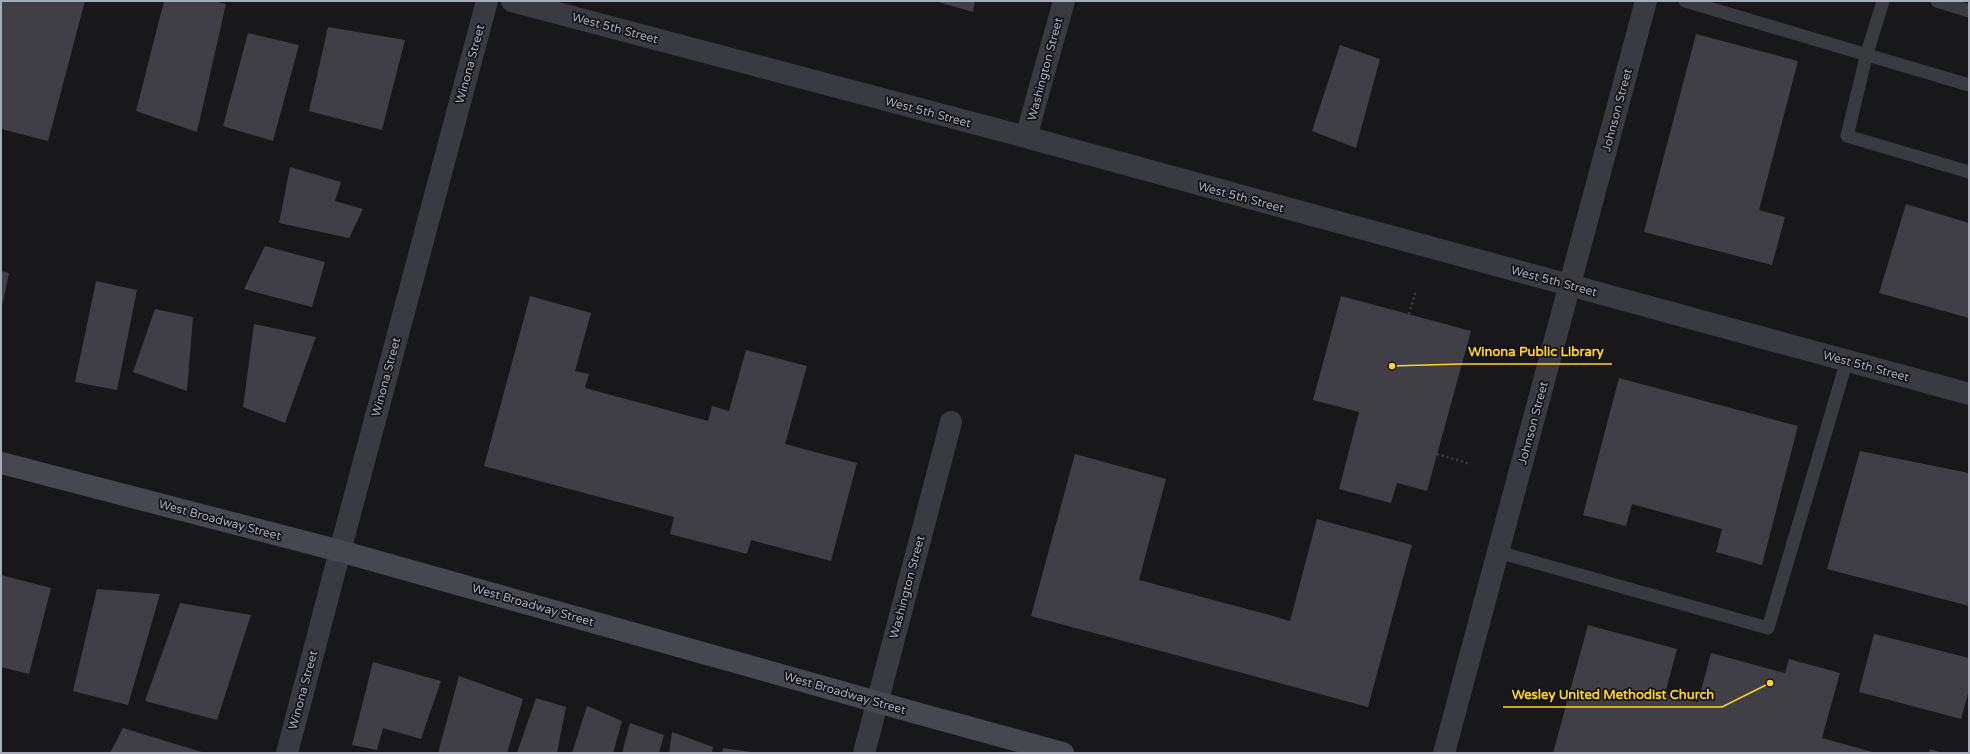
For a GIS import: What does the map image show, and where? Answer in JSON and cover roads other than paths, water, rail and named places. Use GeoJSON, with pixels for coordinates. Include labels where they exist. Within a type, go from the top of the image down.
{"type":"FeatureCollection","features":[{"type":"Feature","properties":{"kind":"main road","name":"West Broadway Street"},"geometry":{"type":"LineString","coordinates":[[1,463],[340,551],[1064,753]]}},
{"type":"Feature","properties":{"kind":"street","name":"Winona Street"},"geometry":{"type":"LineString","coordinates":[[286,753],[487,1]]}},
{"type":"Feature","properties":{"kind":"street","name":"West 5th Street"},"geometry":{"type":"LineString","coordinates":[[512,1],[1026,137],[1969,394]]}},
{"type":"Feature","properties":{"kind":"street","name":"Washington Street"},"geometry":{"type":"LineString","coordinates":[[1026,137],[1064,1]]}},
{"type":"Feature","properties":{"kind":"street","name":"Johnson Street"},"geometry":{"type":"LineString","coordinates":[[1444,753],[1571,285],[1646,1]]}},
{"type":"Feature","properties":{"kind":"street","name":"Washington Street"},"geometry":{"type":"LineString","coordinates":[[864,753],[951,422]]}},
{"type":"Feature","properties":{"kind":"lane"},"geometry":{"type":"LineString","coordinates":[[1685,1],[1867,53],[1969,85]]}},
{"type":"Feature","properties":{"kind":"lane"},"geometry":{"type":"LineString","coordinates":[[1883,1],[1867,53],[1847,136],[1969,172]]}},
{"type":"Feature","properties":{"kind":"lane"},"geometry":{"type":"LineString","coordinates":[[1937,1],[1969,11]]}},
{"type":"Feature","properties":{"kind":"lane"},"geometry":{"type":"LineString","coordinates":[[1498,552],[1768,628],[1847,360]]}},
{"type":"Feature","properties":{"kind":"place","name":"Winona Public Library"},"geometry":{"type":"Point","coordinates":[1392,366]}},
{"type":"Feature","properties":{"kind":"place","name":"Wesley United Methodist Church"},"geometry":{"type":"Point","coordinates":[1770,683]}}]}
